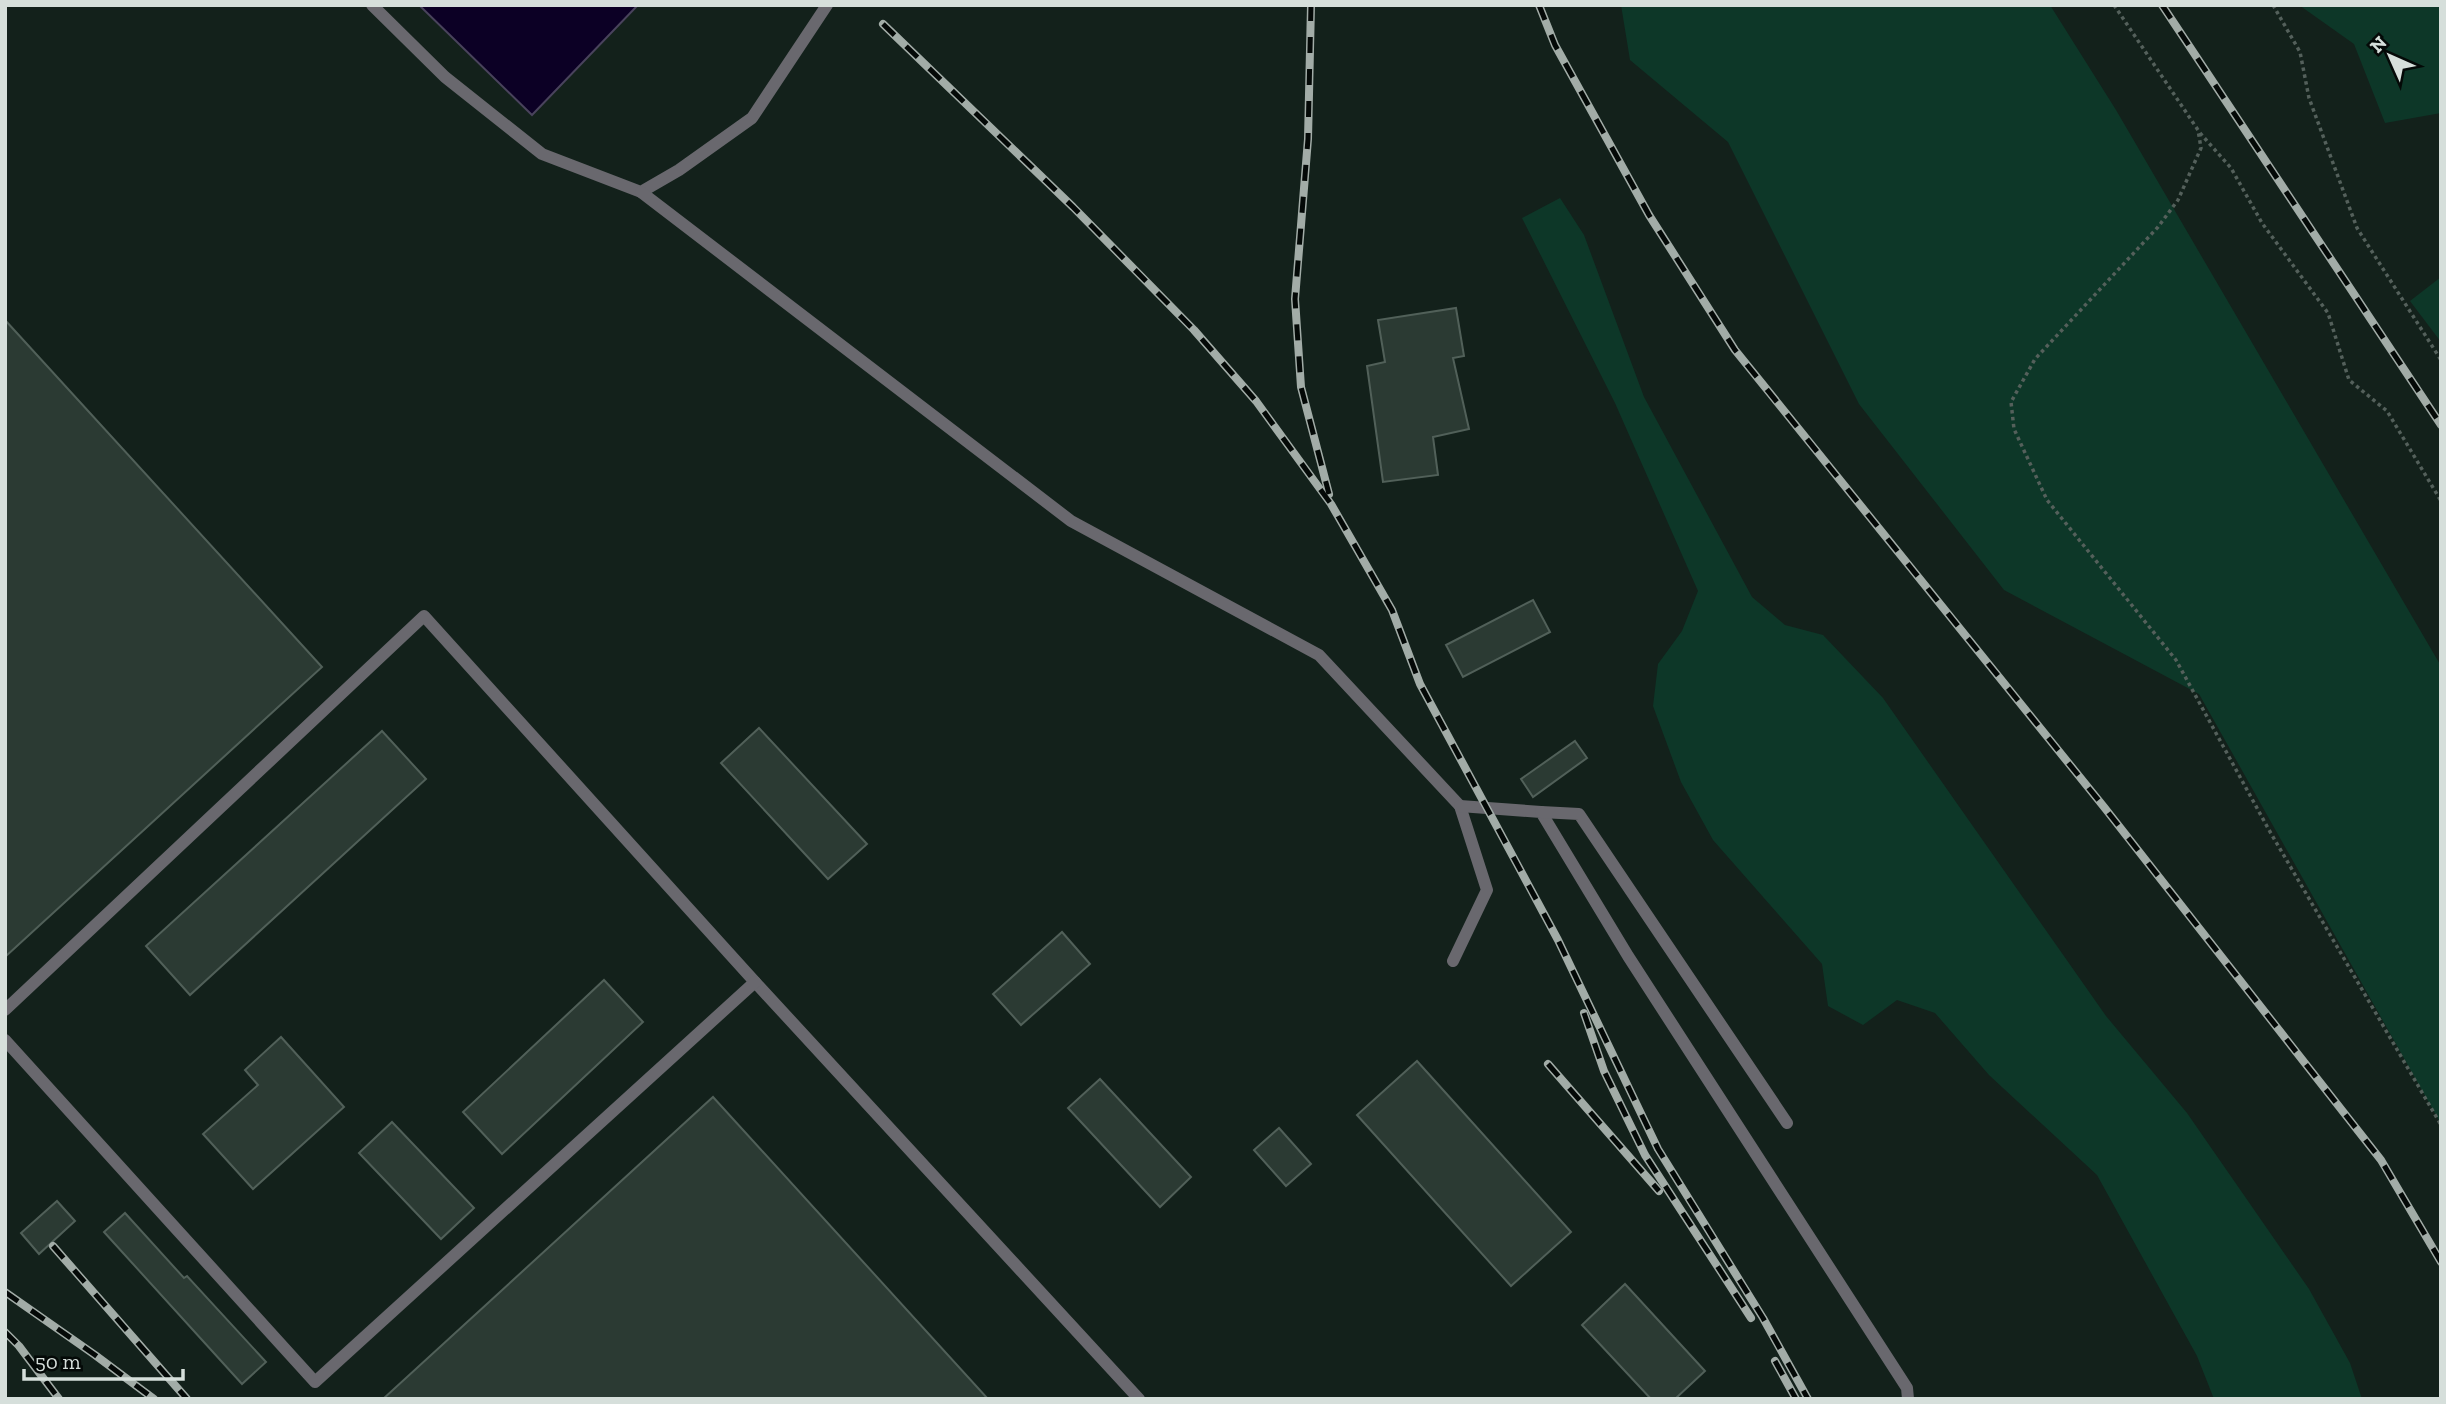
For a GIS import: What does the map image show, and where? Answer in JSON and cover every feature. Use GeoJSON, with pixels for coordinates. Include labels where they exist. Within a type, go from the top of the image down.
{"type":"FeatureCollection","features":[{"type":"Feature","properties":{"kind":"lane"},"geometry":{"type":"LineString","coordinates":[[372,5],[444,77],[542,154],[641,192],[1071,521],[1319,655],[1460,806],[1488,890],[1453,961]]}},
{"type":"Feature","properties":{"kind":"lane"},"geometry":{"type":"LineString","coordinates":[[641,192],[679,170],[752,118],[827,5]]}},
{"type":"Feature","properties":{"kind":"lane"},"geometry":{"type":"LineString","coordinates":[[5,1010],[424,616],[755,982],[1139,1399]]}},
{"type":"Feature","properties":{"kind":"lane"},"geometry":{"type":"LineString","coordinates":[[1460,806],[1578,814],[1787,1123]]}},
{"type":"Feature","properties":{"kind":"lane"},"geometry":{"type":"LineString","coordinates":[[1542,812],[1628,956],[1907,1388],[1908,1399]]}},
{"type":"Feature","properties":{"kind":"lane"},"geometry":{"type":"LineString","coordinates":[[5,1040],[315,1382],[755,982]]}},
{"type":"Feature","properties":{"kind":"path"},"geometry":{"type":"LineString","coordinates":[[2114,5],[2198,130],[2231,168],[2262,223],[2328,313],[2349,380],[2387,411],[2441,501]]}},
{"type":"Feature","properties":{"kind":"path"},"geometry":{"type":"LineString","coordinates":[[2273,5],[2300,52],[2309,99],[2357,228],[2441,360]]}},
{"type":"Feature","properties":{"kind":"path"},"geometry":{"type":"LineString","coordinates":[[2198,130],[2201,148],[2178,200],[2158,227],[2035,359],[2011,402],[2014,429],[2047,500],[2176,660],[2269,831],[2441,1125]]}},
{"type":"Feature","properties":{"kind":"green space"},"geometry":{"type":"Polygon","coordinates":[[[1621,5],[2050,5],[2116,110],[2441,666],[2441,1124],[2199,694],[2004,590],[1859,404],[1728,142],[1630,60],[1621,5]]]}},
{"type":"Feature","properties":{"kind":"green space"},"geometry":{"type":"Polygon","coordinates":[[[2299,5],[2441,5],[2441,113],[2385,123],[2354,44],[2299,5]]]}},
{"type":"Feature","properties":{"kind":"green space"},"geometry":{"type":"Polygon","coordinates":[[[1560,198],[1584,235],[1644,397],[1752,597],[1785,625],[1823,635],[1883,698],[2106,1016],[2187,1113],[2309,1289],[2350,1363],[2362,1399],[2214,1399],[2197,1356],[2097,1175],[1989,1075],[1935,1013],[1897,1000],[1863,1025],[1828,1006],[1822,964],[1713,840],[1681,782],[1653,706],[1658,664],[1682,631],[1698,591],[1615,403],[1522,218],[1560,198]]]}},
{"type":"Feature","properties":{"kind":"green space"},"geometry":{"type":"Polygon","coordinates":[[[2441,277],[2441,342],[2410,301],[2441,277]]]}},
{"type":"Feature","properties":{"kind":"shaded area"},"geometry":{"type":"Polygon","coordinates":[[[419,5],[638,5],[532,115],[419,5]]]}},
{"type":"Feature","properties":{"kind":"building"},"geometry":{"type":"Polygon","coordinates":[[[1456,308],[1464,356],[1453,358],[1469,429],[1433,437],[1438,475],[1383,482],[1367,366],[1385,362],[1378,320],[1456,308]]]}},
{"type":"Feature","properties":{"kind":"building"},"geometry":{"type":"Polygon","coordinates":[[[5,320],[322,667],[5,957],[5,320]]]}},
{"type":"Feature","properties":{"kind":"building"},"geometry":{"type":"Polygon","coordinates":[[[1533,600],[1550,632],[1463,677],[1446,645],[1533,600]]]}},
{"type":"Feature","properties":{"kind":"building"},"geometry":{"type":"Polygon","coordinates":[[[759,728],[867,844],[828,879],[721,763],[759,728]]]}},
{"type":"Feature","properties":{"kind":"building"},"geometry":{"type":"Polygon","coordinates":[[[382,731],[426,779],[190,995],[146,946],[382,731]]]}},
{"type":"Feature","properties":{"kind":"building"},"geometry":{"type":"Polygon","coordinates":[[[1575,741],[1587,758],[1533,797],[1521,779],[1575,741]]]}},
{"type":"Feature","properties":{"kind":"building"},"geometry":{"type":"Polygon","coordinates":[[[1062,932],[1090,964],[1021,1025],[993,994],[1062,932]]]}},
{"type":"Feature","properties":{"kind":"building"},"geometry":{"type":"Polygon","coordinates":[[[604,980],[643,1022],[502,1154],[463,1112],[604,980]]]}},
{"type":"Feature","properties":{"kind":"building"},"geometry":{"type":"Polygon","coordinates":[[[281,1037],[344,1107],[253,1189],[203,1134],[258,1085],[245,1070],[281,1037]]]}},
{"type":"Feature","properties":{"kind":"building"},"geometry":{"type":"Polygon","coordinates":[[[1417,1061],[1571,1232],[1511,1286],[1357,1115],[1417,1061]]]}},
{"type":"Feature","properties":{"kind":"building"},"geometry":{"type":"Polygon","coordinates":[[[1100,1079],[1191,1177],[1160,1207],[1068,1108],[1100,1079]]]}},
{"type":"Feature","properties":{"kind":"building"},"geometry":{"type":"Polygon","coordinates":[[[713,1097],[988,1399],[383,1399],[713,1097]]]}},
{"type":"Feature","properties":{"kind":"building"},"geometry":{"type":"Polygon","coordinates":[[[392,1122],[474,1208],[441,1239],[359,1153],[392,1122]]]}},
{"type":"Feature","properties":{"kind":"building"},"geometry":{"type":"Polygon","coordinates":[[[1279,1128],[1311,1164],[1286,1186],[1254,1150],[1279,1128]]]}},
{"type":"Feature","properties":{"kind":"building"},"geometry":{"type":"Polygon","coordinates":[[[57,1201],[75,1221],[39,1254],[21,1233],[57,1201]]]}},
{"type":"Feature","properties":{"kind":"building"},"geometry":{"type":"Polygon","coordinates":[[[125,1213],[266,1362],[242,1384],[104,1232],[125,1213]]]}},
{"type":"Feature","properties":{"kind":"building"},"geometry":{"type":"Polygon","coordinates":[[[1625,1284],[1705,1371],[1675,1399],[1651,1399],[1582,1325],[1625,1284]]]}},
{"type":"Feature","properties":{"kind":"railway"},"geometry":{"type":"LineString","coordinates":[[1311,5],[1308,139],[1295,299],[1301,387],[1329,494]]}},
{"type":"Feature","properties":{"kind":"railway"},"geometry":{"type":"LineString","coordinates":[[1539,5],[1555,45],[1649,215],[1735,350],[2104,807],[2381,1160],[2441,1262]]}},
{"type":"Feature","properties":{"kind":"railway"},"geometry":{"type":"LineString","coordinates":[[2162,5],[2441,425]]}},
{"type":"Feature","properties":{"kind":"railway"},"geometry":{"type":"LineString","coordinates":[[883,24],[1073,207],[1194,330],[1256,401],[1331,504],[1392,610],[1420,684],[1558,940],[1658,1149],[1763,1318],[1808,1399]]}},
{"type":"Feature","properties":{"kind":"railway"},"geometry":{"type":"LineString","coordinates":[[1584,1013],[1604,1071],[1645,1155],[1751,1318]]}},
{"type":"Feature","properties":{"kind":"railway"},"geometry":{"type":"LineString","coordinates":[[1548,1064],[1659,1191]]}},
{"type":"Feature","properties":{"kind":"railway"},"geometry":{"type":"LineString","coordinates":[[53,1246],[187,1399]]}},
{"type":"Feature","properties":{"kind":"railway"},"geometry":{"type":"LineString","coordinates":[[5,1292],[154,1399]]}},
{"type":"Feature","properties":{"kind":"railway"},"geometry":{"type":"LineString","coordinates":[[5,1332],[19,1346],[59,1399]]}},
{"type":"Feature","properties":{"kind":"railway"},"geometry":{"type":"LineString","coordinates":[[1775,1361],[1796,1399]]}}]}
